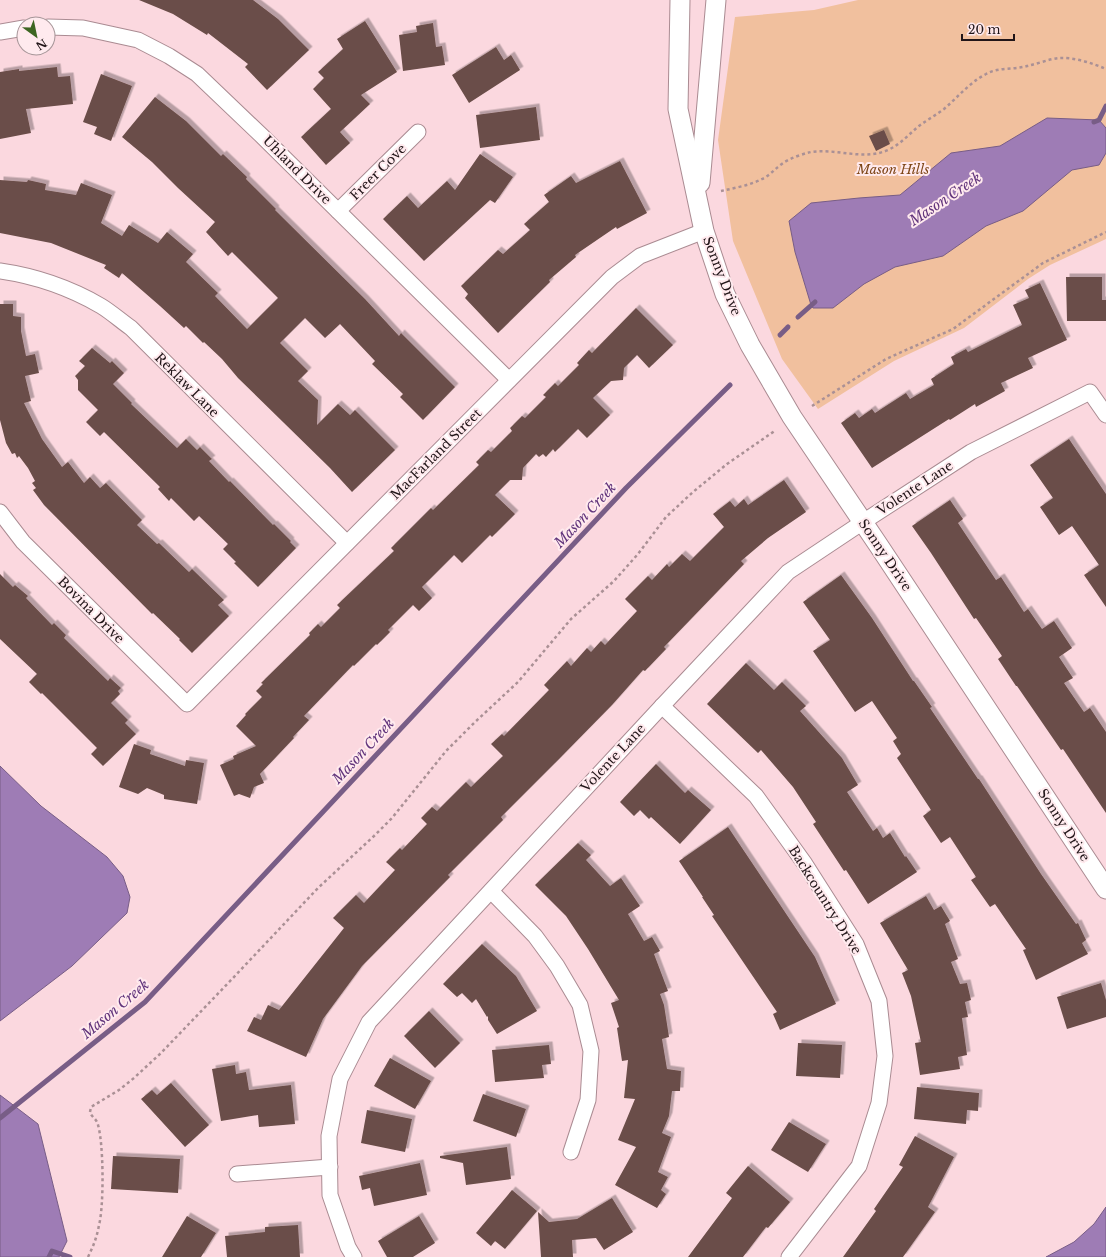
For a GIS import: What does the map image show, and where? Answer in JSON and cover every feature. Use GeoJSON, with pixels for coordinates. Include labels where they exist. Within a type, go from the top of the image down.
{"type":"FeatureCollection","features":[{"type":"Feature","properties":{"kind":"street","name":"Sonny Drive"},"geometry":{"type":"LineString","coordinates":[[680,0],[678,109],[704,231],[725,294],[750,345],[792,417],[1106,889]]}},
{"type":"Feature","properties":{"kind":"street","name":"Sonny Drive"},"geometry":{"type":"LineString","coordinates":[[698,204],[716,0]]}},
{"type":"Feature","properties":{"kind":"street","name":"Uhland Drive"},"geometry":{"type":"LineString","coordinates":[[56,27],[82,28],[138,40],[169,56],[197,74],[509,380]]}},
{"type":"Feature","properties":{"kind":"street"},"geometry":{"type":"LineString","coordinates":[[0,32],[16,29]]}},
{"type":"Feature","properties":{"kind":"street","name":"Freer Cove"},"geometry":{"type":"LineString","coordinates":[[338,211],[418,132]]}},
{"type":"Feature","properties":{"kind":"street","name":"MacFarland Street"},"geometry":{"type":"LineString","coordinates":[[187,704],[612,277],[640,256],[704,231]]}},
{"type":"Feature","properties":{"kind":"street","name":"Reklaw Lane"},"geometry":{"type":"LineString","coordinates":[[0,271],[18,274],[61,286],[101,306],[131,328],[347,543]]}},
{"type":"Feature","properties":{"kind":"street","name":"Volente Lane"},"geometry":{"type":"LineString","coordinates":[[354,1257],[348,1247],[330,1195],[329,1136],[340,1079],[369,1022],[788,572],[971,452],[1090,392],[1106,415]]}},
{"type":"Feature","properties":{"kind":"street","name":"Bovina Drive"},"geometry":{"type":"LineString","coordinates":[[0,512],[23,542],[187,704]]}},
{"type":"Feature","properties":{"kind":"street","name":"Backcountry Drive"},"geometry":{"type":"LineString","coordinates":[[662,706],[760,802],[805,864],[856,944],[879,1001],[885,1056],[879,1103],[858,1166],[789,1257]]}},
{"type":"Feature","properties":{"kind":"street"},"geometry":{"type":"LineString","coordinates":[[491,891],[535,936],[557,966],[580,1005],[591,1051],[588,1100],[571,1152]]}},
{"type":"Feature","properties":{"kind":"street"},"geometry":{"type":"LineString","coordinates":[[237,1174],[330,1167]]}},
{"type":"Feature","properties":{"kind":"path"},"geometry":{"type":"LineString","coordinates":[[720,192],[748,185],[764,178],[783,163],[811,152],[829,151],[858,155],[874,154],[889,150],[903,141],[919,126],[944,108],[974,81],[987,73],[996,70],[1022,68],[1059,58],[1096,64],[1106,69]]}},
{"type":"Feature","properties":{"kind":"path"},"geometry":{"type":"LineString","coordinates":[[812,406],[886,359],[953,328],[1043,263],[1106,232]]}},
{"type":"Feature","properties":{"kind":"path"},"geometry":{"type":"LineString","coordinates":[[88,1257],[95,1242],[100,1224],[102,1200],[102,1152],[97,1122],[90,1112],[91,1107],[119,1090],[156,1058],[219,994],[318,888],[392,818],[446,751],[518,682],[571,619],[614,581],[638,554],[666,517],[692,492],[727,464],[776,430]]}},
{"type":"Feature","properties":{"kind":"green space","name":"Mason Hills"},"geometry":{"type":"Polygon","coordinates":[[[858,0],[1106,0],[1106,239],[1050,265],[1028,279],[964,328],[894,361],[818,409],[782,359],[733,241],[718,140],[735,17],[814,10],[858,0]]]}},
{"type":"Feature","properties":{"kind":"water"},"geometry":{"type":"Polygon","coordinates":[[[1047,118],[1099,120],[1106,128],[1106,153],[1099,165],[1072,170],[1023,211],[986,226],[943,256],[895,267],[864,284],[833,308],[813,308],[795,252],[789,221],[811,203],[900,195],[951,153],[1000,146],[1047,118]]]}},
{"type":"Feature","properties":{"kind":"water"},"geometry":{"type":"Polygon","coordinates":[[[0,766],[41,806],[107,857],[123,876],[130,897],[127,913],[72,966],[0,1021],[0,766]]]}},
{"type":"Feature","properties":{"kind":"water"},"geometry":{"type":"Polygon","coordinates":[[[0,1095],[38,1124],[67,1241],[59,1257],[0,1257],[0,1095]]]}},
{"type":"Feature","properties":{"kind":"water"},"geometry":{"type":"Polygon","coordinates":[[[1106,1207],[1106,1257],[1046,1257],[1074,1242],[1094,1224],[1106,1207]]]}},
{"type":"Feature","properties":{"kind":"building"},"geometry":{"type":"Polygon","coordinates":[[[139,0],[253,0],[278,19],[309,50],[267,90],[245,67],[248,64],[208,33],[207,35],[173,14],[139,0]]]}},
{"type":"Feature","properties":{"kind":"building"},"geometry":{"type":"Polygon","coordinates":[[[365,21],[397,72],[361,95],[370,104],[340,132],[350,143],[326,165],[301,137],[331,109],[313,89],[324,78],[318,72],[343,49],[337,39],[365,21]]]}},
{"type":"Feature","properties":{"kind":"building"},"geometry":{"type":"Polygon","coordinates":[[[433,23],[436,47],[442,46],[445,65],[403,71],[399,35],[417,32],[416,26],[433,23]]]}},
{"type":"Feature","properties":{"kind":"building"},"geometry":{"type":"Polygon","coordinates":[[[496,47],[504,60],[511,55],[520,70],[469,103],[452,75],[496,47]]]}},
{"type":"Feature","properties":{"kind":"building"},"geometry":{"type":"Polygon","coordinates":[[[57,67],[58,77],[70,76],[73,104],[26,109],[31,133],[0,139],[0,72],[19,69],[19,71],[57,67]]]}},
{"type":"Feature","properties":{"kind":"building"},"geometry":{"type":"Polygon","coordinates":[[[101,74],[132,86],[111,141],[94,134],[97,127],[83,122],[101,74]]]}},
{"type":"Feature","properties":{"kind":"building"},"geometry":{"type":"Polygon","coordinates":[[[155,97],[186,121],[221,156],[223,154],[247,177],[246,179],[276,209],[275,210],[365,299],[399,336],[401,333],[455,387],[423,420],[400,397],[403,394],[372,364],[375,361],[340,324],[325,338],[305,318],[280,343],[308,371],[298,381],[318,400],[317,425],[338,404],[350,415],[355,410],[395,450],[352,492],[330,468],[238,378],[222,359],[186,326],[184,328],[122,273],[119,278],[104,268],[106,265],[51,243],[0,233],[0,180],[27,182],[28,180],[46,184],[45,190],[76,195],[81,183],[112,195],[101,223],[122,236],[129,225],[158,243],[167,232],[193,254],[186,262],[218,293],[215,296],[247,329],[278,298],[232,252],[228,256],[206,232],[215,222],[152,162],[122,137],[155,97]]]}},
{"type":"Feature","properties":{"kind":"building"},"geometry":{"type":"Polygon","coordinates":[[[536,107],[540,140],[480,148],[476,115],[536,107]]]}},
{"type":"Feature","properties":{"kind":"building"},"geometry":{"type":"Polygon","coordinates":[[[884,130],[890,144],[876,151],[869,136],[884,130]]]}},
{"type":"Feature","properties":{"kind":"building"},"geometry":{"type":"Polygon","coordinates":[[[480,154],[513,177],[495,203],[490,200],[424,261],[383,219],[407,196],[418,208],[447,181],[455,190],[480,154]]]}},
{"type":"Feature","properties":{"kind":"building"},"geometry":{"type":"Polygon","coordinates":[[[620,161],[647,213],[617,229],[616,227],[575,255],[576,257],[549,280],[550,282],[498,333],[465,298],[468,294],[461,286],[498,250],[503,254],[530,230],[524,224],[549,202],[544,195],[571,176],[576,183],[620,161]]]}},
{"type":"Feature","properties":{"kind":"building"},"geometry":{"type":"Polygon","coordinates":[[[1066,277],[1102,277],[1102,300],[1106,300],[1106,321],[1067,321],[1066,277]]]}},
{"type":"Feature","properties":{"kind":"building"},"geometry":{"type":"Polygon","coordinates":[[[1040,283],[1067,340],[1028,358],[1033,368],[1001,383],[1005,391],[976,407],[975,404],[950,420],[949,419],[872,468],[841,423],[855,413],[859,418],[872,409],[875,413],[906,393],[910,399],[934,385],[931,379],[954,364],[951,357],[966,349],[968,352],[1022,325],[1013,305],[1029,298],[1025,290],[1040,283]]]}},
{"type":"Feature","properties":{"kind":"building"},"geometry":{"type":"Polygon","coordinates":[[[0,304],[13,304],[13,316],[21,317],[21,331],[26,356],[35,354],[39,373],[25,376],[31,401],[24,403],[42,439],[62,467],[68,462],[84,483],[90,477],[100,488],[106,483],[142,520],[137,525],[157,544],[159,543],[189,572],[192,569],[224,600],[218,605],[229,616],[192,653],[179,640],[180,639],[153,613],[152,614],[44,505],[33,490],[36,488],[32,483],[35,481],[28,468],[19,456],[17,458],[15,453],[12,454],[6,443],[0,420],[0,304]]]}},
{"type":"Feature","properties":{"kind":"building"},"geometry":{"type":"Polygon","coordinates":[[[636,308],[673,345],[649,368],[637,355],[624,368],[623,380],[611,381],[593,398],[610,415],[587,438],[578,429],[555,452],[553,449],[546,457],[543,454],[539,457],[536,454],[523,468],[522,480],[510,480],[495,495],[515,514],[492,537],[490,535],[462,563],[454,555],[422,587],[432,598],[419,611],[413,605],[388,630],[390,632],[354,666],[353,665],[304,716],[309,720],[260,774],[264,783],[254,787],[250,798],[239,794],[234,796],[220,765],[234,759],[233,756],[256,746],[236,726],[246,715],[245,714],[262,697],[256,691],[263,684],[261,683],[310,635],[309,633],[318,624],[321,627],[340,608],[337,605],[394,551],[391,548],[431,508],[433,510],[479,465],[476,462],[488,450],[491,452],[512,431],[510,428],[522,416],[525,418],[546,397],[543,395],[555,383],[558,386],[579,365],[577,363],[589,350],[592,353],[636,308]]]}},
{"type":"Feature","properties":{"kind":"building"},"geometry":{"type":"Polygon","coordinates":[[[92,348],[110,363],[112,361],[124,373],[113,384],[132,403],[131,404],[177,448],[186,439],[197,450],[200,447],[212,459],[209,461],[291,541],[290,542],[296,548],[258,587],[234,563],[236,562],[223,549],[228,544],[199,516],[194,521],[171,498],[169,501],[158,489],[160,487],[104,432],[100,436],[86,422],[98,410],[78,390],[78,380],[75,376],[85,366],[79,361],[92,348]]]}},
{"type":"Feature","properties":{"kind":"building"},"geometry":{"type":"Polygon","coordinates":[[[1069,439],[1106,494],[1106,607],[1084,575],[1099,565],[1072,526],[1059,535],[1040,507],[1053,498],[1030,465],[1069,439]]]}},
{"type":"Feature","properties":{"kind":"building"},"geometry":{"type":"Polygon","coordinates":[[[784,480],[806,512],[768,538],[741,561],[744,564],[664,647],[666,649],[645,671],[643,670],[612,705],[501,817],[503,820],[448,875],[450,877],[362,966],[323,1019],[306,1057],[247,1031],[254,1017],[261,1020],[268,1005],[279,1010],[344,928],[333,918],[356,895],[364,903],[395,870],[386,862],[400,848],[402,850],[427,824],[421,818],[432,807],[437,811],[466,782],[471,787],[503,756],[491,744],[502,734],[504,736],[549,690],[544,685],[567,661],[571,666],[587,648],[591,652],[601,641],[605,645],[637,611],[625,599],[648,576],[652,580],[667,564],[669,567],[682,554],[690,561],[724,527],[713,514],[730,501],[735,507],[744,499],[748,505],[784,480]]]}},
{"type":"Feature","properties":{"kind":"building"},"geometry":{"type":"Polygon","coordinates":[[[950,500],[963,519],[958,523],[996,580],[1001,577],[1024,612],[1028,609],[1042,629],[1054,621],[1072,648],[1059,657],[1073,678],[1064,683],[1084,712],[1090,708],[1106,732],[1106,813],[1063,749],[1061,750],[1016,686],[998,659],[1002,656],[976,618],[974,619],[912,526],[950,500]]]}},
{"type":"Feature","properties":{"kind":"building"},"geometry":{"type":"Polygon","coordinates":[[[0,574],[13,587],[15,585],[28,596],[26,598],[52,625],[54,623],[66,635],[64,638],[108,681],[110,678],[121,688],[118,691],[120,694],[111,703],[128,720],[125,723],[136,734],[103,766],[91,754],[97,748],[29,682],[37,674],[0,639],[0,574]]]}},
{"type":"Feature","properties":{"kind":"building"},"geometry":{"type":"Polygon","coordinates":[[[841,575],[932,707],[930,708],[979,779],[1041,874],[1076,924],[1078,923],[1086,940],[1082,943],[1088,954],[1036,980],[1023,950],[1026,949],[995,904],[990,907],[971,880],[976,877],[950,837],[941,843],[923,816],[931,810],[897,758],[901,754],[893,741],[897,738],[872,701],[855,712],[813,651],[830,640],[803,602],[841,575]]]}},
{"type":"Feature","properties":{"kind":"building"},"geometry":{"type":"Polygon","coordinates":[[[746,663],[774,690],[782,682],[806,706],[800,711],[842,758],[858,785],[847,792],[873,831],[877,828],[883,838],[890,833],[905,857],[906,856],[917,872],[868,904],[813,824],[816,822],[793,787],[761,750],[758,753],[707,704],[746,663]]]}},
{"type":"Feature","properties":{"kind":"building"},"geometry":{"type":"Polygon","coordinates":[[[134,744],[151,750],[150,754],[185,766],[186,760],[204,763],[197,804],[164,799],[164,795],[147,788],[138,794],[119,787],[134,744]]]}},
{"type":"Feature","properties":{"kind":"building"},"geometry":{"type":"Polygon","coordinates":[[[656,764],[685,793],[688,790],[711,810],[680,844],[651,817],[649,819],[640,810],[634,816],[620,802],[656,764]]]}},
{"type":"Feature","properties":{"kind":"building"},"geometry":{"type":"Polygon","coordinates":[[[728,827],[815,957],[836,1004],[780,1030],[773,1014],[777,1012],[712,916],[714,915],[679,861],[728,827]]]}},
{"type":"Feature","properties":{"kind":"building"},"geometry":{"type":"Polygon","coordinates":[[[578,843],[591,855],[586,860],[610,886],[621,878],[640,906],[628,914],[644,941],[652,937],[660,951],[654,954],[668,991],[660,994],[664,1005],[669,1037],[662,1039],[667,1069],[681,1071],[680,1091],[672,1091],[669,1116],[662,1133],[671,1137],[658,1172],[668,1177],[661,1190],[666,1194],[657,1208],[615,1185],[636,1147],[618,1140],[635,1099],[624,1098],[628,1060],[622,1061],[617,1028],[619,1027],[611,1003],[619,1000],[566,916],[535,885],[578,843]]]}},
{"type":"Feature","properties":{"kind":"building"},"geometry":{"type":"Polygon","coordinates":[[[926,896],[934,910],[941,906],[950,921],[945,924],[958,959],[951,962],[960,984],[967,983],[971,1000],[965,1002],[968,1017],[962,1018],[967,1055],[958,1057],[960,1069],[920,1075],[915,1043],[921,1042],[911,996],[902,973],[908,970],[880,923],[926,896]]]}},
{"type":"Feature","properties":{"kind":"building"},"geometry":{"type":"Polygon","coordinates":[[[482,944],[516,976],[537,1011],[497,1034],[488,1020],[488,1016],[487,1017],[476,999],[472,1003],[462,993],[457,997],[443,984],[482,944]]]}},
{"type":"Feature","properties":{"kind":"building"},"geometry":{"type":"Polygon","coordinates":[[[1101,983],[1106,1000],[1106,1017],[1067,1029],[1057,997],[1101,983]]]}},
{"type":"Feature","properties":{"kind":"building"},"geometry":{"type":"Polygon","coordinates":[[[429,1011],[460,1043],[435,1068],[404,1036],[429,1011]]]}},
{"type":"Feature","properties":{"kind":"building"},"geometry":{"type":"Polygon","coordinates":[[[798,1043],[842,1045],[840,1078],[796,1076],[798,1043]]]}},
{"type":"Feature","properties":{"kind":"building"},"geometry":{"type":"Polygon","coordinates":[[[549,1045],[551,1064],[542,1065],[544,1078],[495,1082],[492,1050],[549,1045]]]}},
{"type":"Feature","properties":{"kind":"building"},"geometry":{"type":"Polygon","coordinates":[[[390,1058],[431,1081],[415,1109],[374,1086],[390,1058]]]}},
{"type":"Feature","properties":{"kind":"building"},"geometry":{"type":"Polygon","coordinates":[[[235,1065],[236,1074],[246,1072],[249,1090],[291,1085],[295,1124],[259,1127],[258,1115],[221,1121],[212,1069],[235,1065]]]}},
{"type":"Feature","properties":{"kind":"building"},"geometry":{"type":"Polygon","coordinates":[[[171,1083],[209,1125],[185,1147],[141,1099],[152,1090],[157,1095],[171,1083]]]}},
{"type":"Feature","properties":{"kind":"building"},"geometry":{"type":"Polygon","coordinates":[[[917,1087],[979,1093],[978,1111],[967,1110],[966,1124],[914,1119],[917,1087]]]}},
{"type":"Feature","properties":{"kind":"building"},"geometry":{"type":"Polygon","coordinates":[[[483,1094],[526,1109],[516,1137],[473,1121],[483,1094]]]}},
{"type":"Feature","properties":{"kind":"building"},"geometry":{"type":"Polygon","coordinates":[[[367,1110],[412,1119],[405,1152],[361,1143],[367,1110]]]}},
{"type":"Feature","properties":{"kind":"building"},"geometry":{"type":"Polygon","coordinates":[[[789,1122],[826,1144],[808,1172],[771,1150],[789,1122]]]}},
{"type":"Feature","properties":{"kind":"building"},"geometry":{"type":"Polygon","coordinates":[[[915,1136],[954,1157],[928,1207],[935,1212],[903,1257],[843,1257],[876,1211],[874,1209],[903,1167],[899,1165],[915,1136]]]}},
{"type":"Feature","properties":{"kind":"building"},"geometry":{"type":"Polygon","coordinates":[[[507,1147],[511,1179],[466,1185],[463,1163],[440,1158],[440,1156],[507,1147]]]}},
{"type":"Feature","properties":{"kind":"building"},"geometry":{"type":"Polygon","coordinates":[[[113,1156],[180,1159],[178,1193],[111,1189],[113,1156]]]}},
{"type":"Feature","properties":{"kind":"building"},"geometry":{"type":"Polygon","coordinates":[[[420,1163],[427,1195],[374,1206],[370,1188],[362,1190],[359,1176],[420,1163]]]}},
{"type":"Feature","properties":{"kind":"building"},"geometry":{"type":"Polygon","coordinates":[[[748,1166],[790,1202],[768,1228],[766,1227],[743,1257],[688,1257],[732,1198],[726,1193],[748,1166]]]}},
{"type":"Feature","properties":{"kind":"building"},"geometry":{"type":"Polygon","coordinates":[[[512,1190],[537,1211],[505,1249],[495,1241],[491,1246],[476,1233],[512,1190]]]}},
{"type":"Feature","properties":{"kind":"building"},"geometry":{"type":"Polygon","coordinates":[[[612,1198],[633,1232],[604,1250],[596,1238],[572,1240],[573,1257],[541,1257],[538,1212],[549,1222],[577,1219],[612,1198]]]}},
{"type":"Feature","properties":{"kind":"building"},"geometry":{"type":"Polygon","coordinates":[[[187,1216],[216,1233],[201,1257],[162,1257],[187,1216]]]}},
{"type":"Feature","properties":{"kind":"building"},"geometry":{"type":"Polygon","coordinates":[[[419,1216],[435,1243],[413,1257],[387,1257],[378,1241],[419,1216]]]}},
{"type":"Feature","properties":{"kind":"building"},"geometry":{"type":"Polygon","coordinates":[[[298,1225],[300,1257],[227,1257],[225,1236],[265,1232],[265,1227],[298,1225]]]}},
{"type":"Feature","properties":{"kind":"waterway","name":"Mason Creek"},"geometry":{"type":"LineString","coordinates":[[1094,122],[1099,120],[1106,106]]}},
{"type":"Feature","properties":{"kind":"waterway","name":"Mason Creek"},"geometry":{"type":"LineString","coordinates":[[798,317],[815,302]]}},
{"type":"Feature","properties":{"kind":"waterway","name":"Mason Creek"},"geometry":{"type":"LineString","coordinates":[[780,335],[788,327]]}},
{"type":"Feature","properties":{"kind":"waterway","name":"Mason Creek"},"geometry":{"type":"LineString","coordinates":[[0,1118],[145,1002],[626,488],[730,385]]}},
{"type":"Feature","properties":{"kind":"waterway"},"geometry":{"type":"LineString","coordinates":[[49,1257],[52,1251],[70,1257]]}}]}
